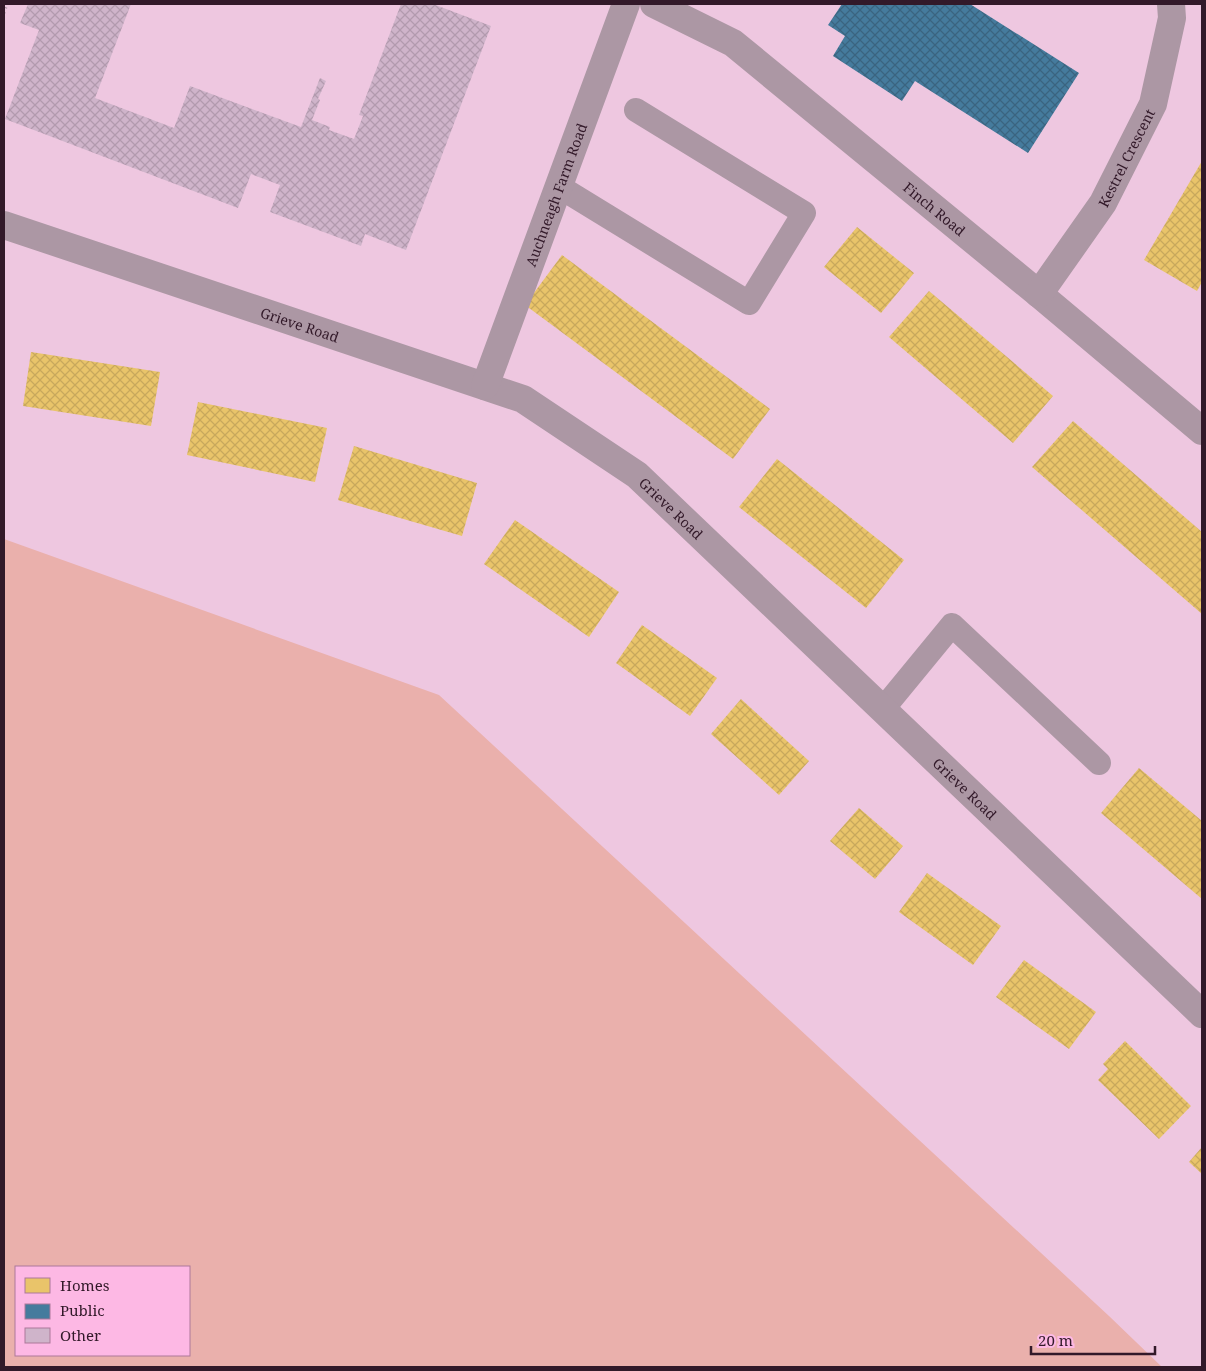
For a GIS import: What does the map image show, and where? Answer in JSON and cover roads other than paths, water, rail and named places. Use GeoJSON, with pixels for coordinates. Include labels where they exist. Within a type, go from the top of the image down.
{"type":"FeatureCollection","features":[{"type":"Feature","properties":{"kind":"street","name":"Auchneagh Farm Road"},"geometry":{"type":"LineString","coordinates":[[485,386],[626,4]]}},
{"type":"Feature","properties":{"kind":"street","name":"Finch Road"},"geometry":{"type":"LineString","coordinates":[[654,4],[733,44],[1039,294],[1202,431]]}},
{"type":"Feature","properties":{"kind":"street","name":"Kestrel Crescent"},"geometry":{"type":"LineString","coordinates":[[1039,294],[1102,203],[1154,104],[1172,18],[1171,4]]}},
{"type":"Feature","properties":{"kind":"street","name":"Grieve Road"},"geometry":{"type":"LineString","coordinates":[[4,225],[523,399],[637,475],[1202,1014]]}},
{"type":"Feature","properties":{"kind":"lane"},"geometry":{"type":"LineString","coordinates":[[558,186],[749,302],[804,213],[636,110]]}},
{"type":"Feature","properties":{"kind":"lane"},"geometry":{"type":"LineString","coordinates":[[883,709],[952,625],[1099,762]]}}]}
